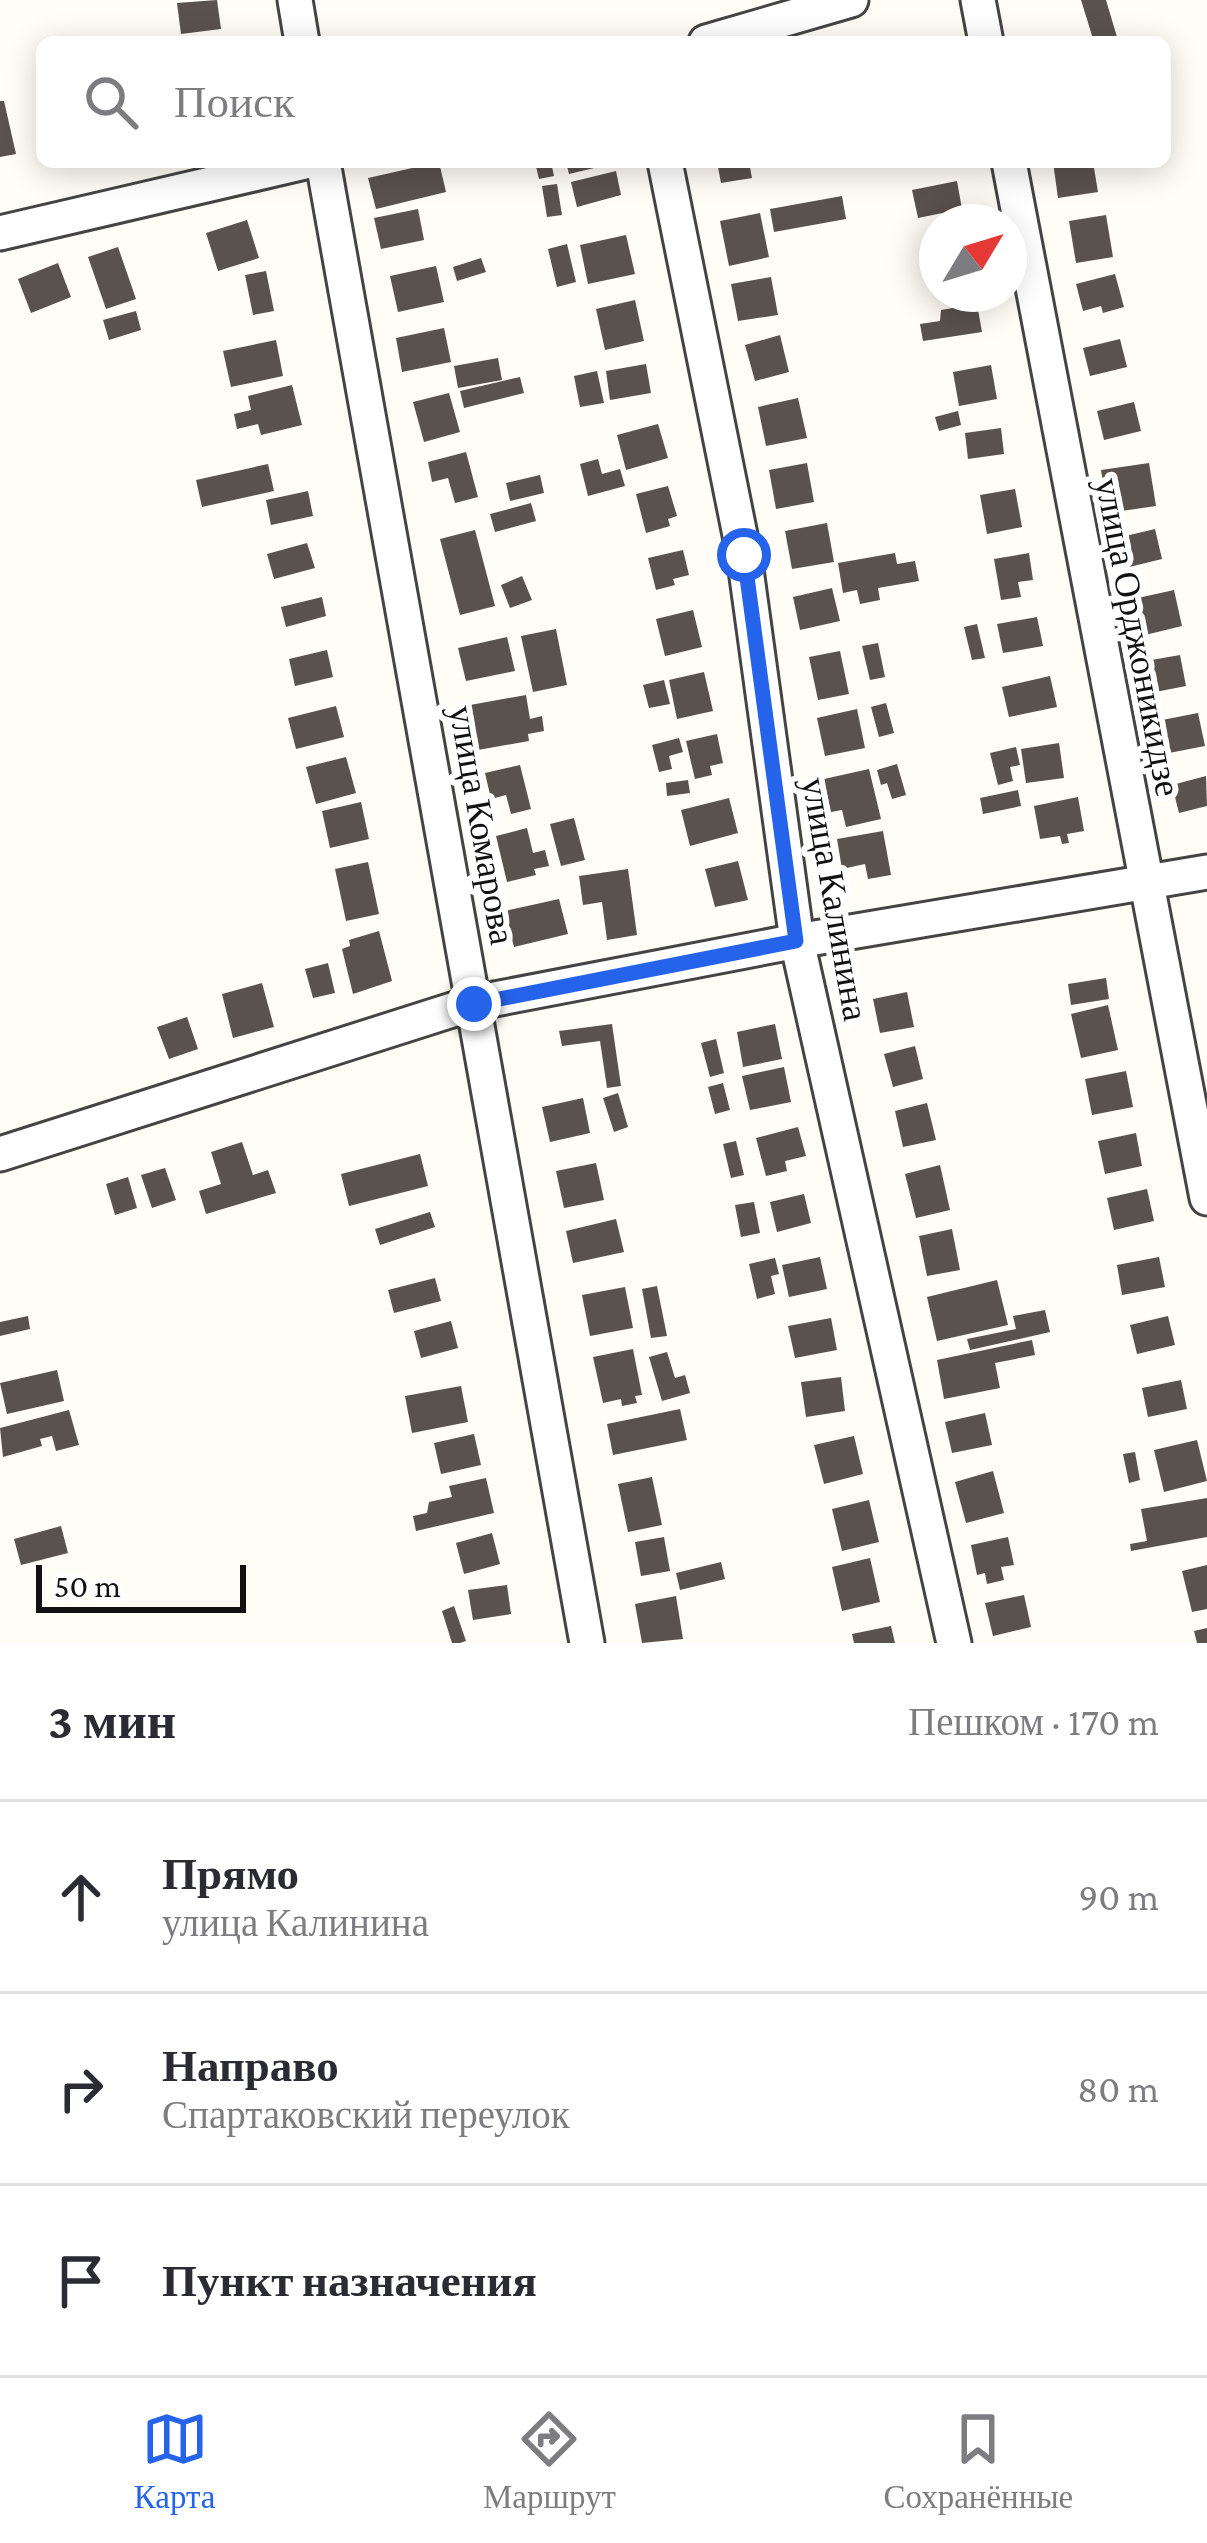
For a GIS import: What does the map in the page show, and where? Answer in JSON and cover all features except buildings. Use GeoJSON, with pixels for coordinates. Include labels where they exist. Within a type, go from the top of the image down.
{"type":"FeatureCollection","features":[{"type":"Feature","properties":{"kind":"street"},"geometry":{"type":"LineString","coordinates":[[295,0],[301,36]]}},
{"type":"Feature","properties":{"kind":"street"},"geometry":{"type":"LineString","coordinates":[[727,36],[851,0]]}},
{"type":"Feature","properties":{"kind":"street"},"geometry":{"type":"LineString","coordinates":[[978,0],[985,36]]}},
{"type":"Feature","properties":{"kind":"street"},"geometry":{"type":"LineString","coordinates":[[0,233],[279,168]]}},
{"type":"Feature","properties":{"kind":"street","name":"улица Комарова"},"geometry":{"type":"LineString","coordinates":[[324,168],[587,1643]]}},
{"type":"Feature","properties":{"kind":"street","name":"улица Калинина"},"geometry":{"type":"LineString","coordinates":[[666,168],[744,555],[796,941],[954,1643]]}},
{"type":"Feature","properties":{"kind":"street","name":"улица Орджоникидзе"},"geometry":{"type":"LineString","coordinates":[[1010,168],[1207,1198]]}},
{"type":"Feature","properties":{"kind":"street"},"geometry":{"type":"LineString","coordinates":[[0,1154],[474,1004],[796,941],[1207,872]]}},
{"type":"Feature","properties":{"kind":"route"},"geometry":{"type":"LineString","coordinates":[[474,1004],[796,941],[744,555]]}}]}
